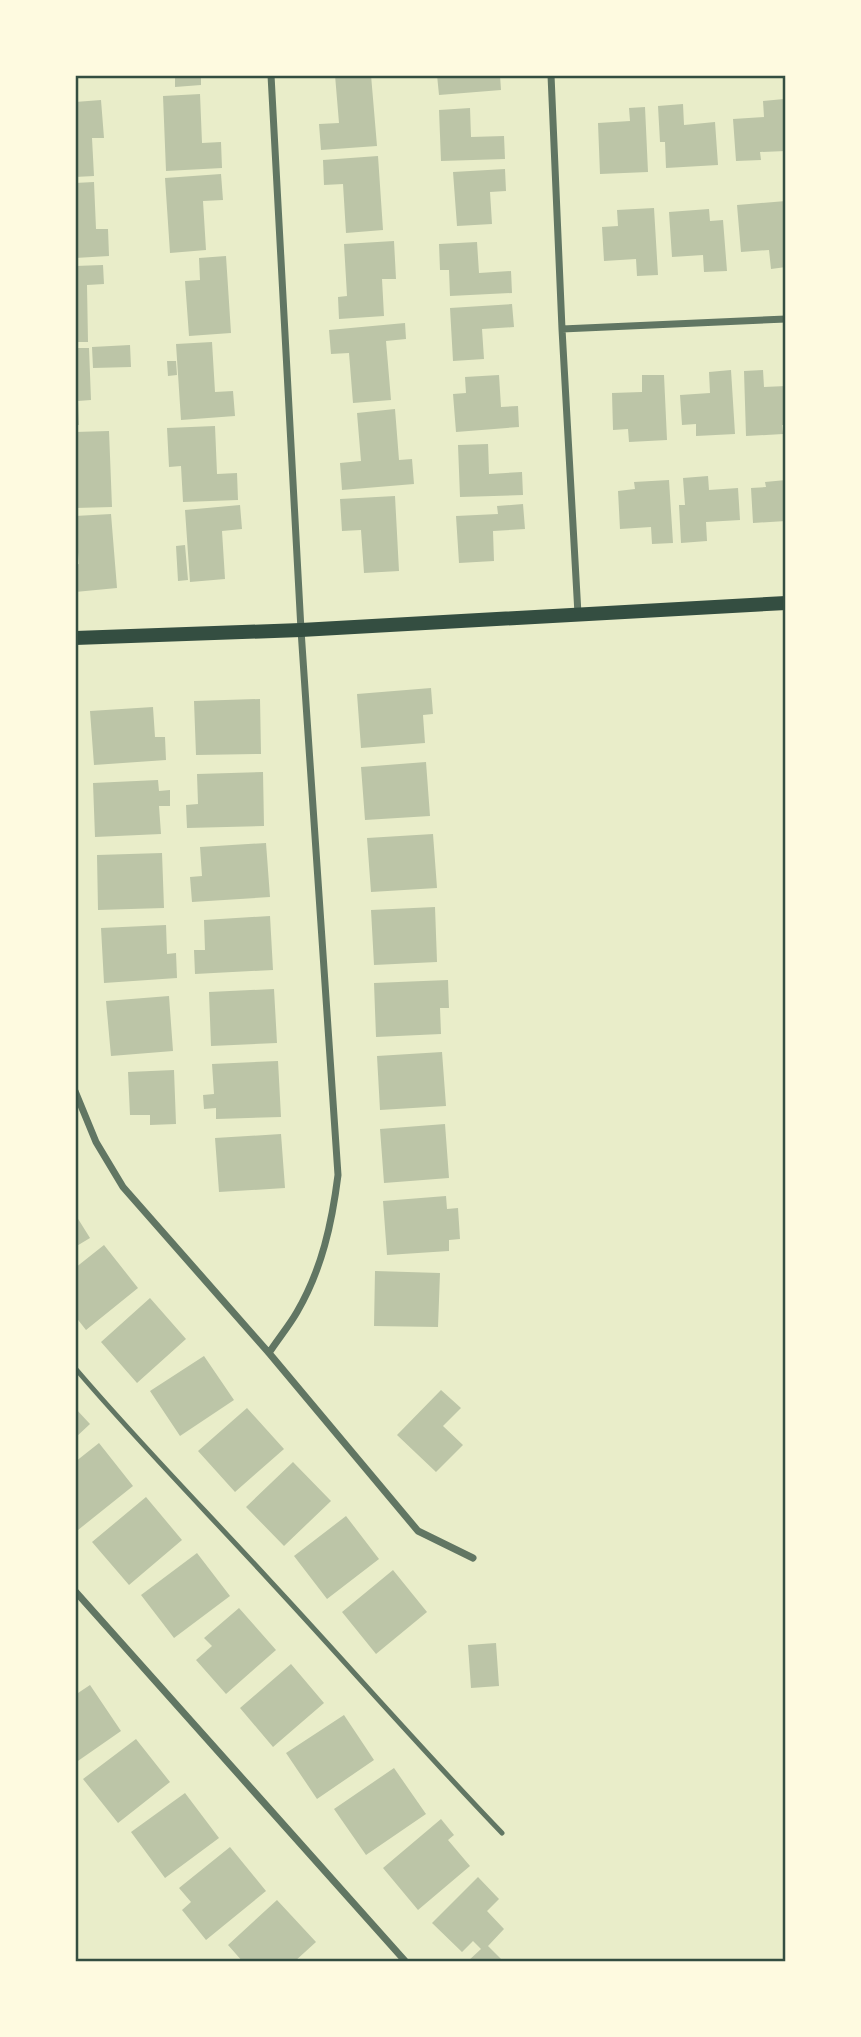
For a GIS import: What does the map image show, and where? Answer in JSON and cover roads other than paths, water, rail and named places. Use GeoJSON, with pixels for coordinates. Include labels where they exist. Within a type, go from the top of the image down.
{"type":"FeatureCollection","features":[{"type":"Feature","properties":{"kind":"main road"},"geometry":{"type":"LineString","coordinates":[[75,638],[301,630],[786,603]]}},
{"type":"Feature","properties":{"kind":"street"},"geometry":{"type":"LineString","coordinates":[[269,1353],[297,1312],[318,1268],[333,1216],[338,1175],[301,630],[271,75]]}},
{"type":"Feature","properties":{"kind":"street"},"geometry":{"type":"LineString","coordinates":[[551,75],[578,614]]}},
{"type":"Feature","properties":{"kind":"street"},"geometry":{"type":"LineString","coordinates":[[562,329],[786,318]]}},
{"type":"Feature","properties":{"kind":"street"},"geometry":{"type":"LineString","coordinates":[[75,1091],[96,1143],[123,1187],[269,1353],[418,1531],[473,1558]]}},
{"type":"Feature","properties":{"kind":"street"},"geometry":{"type":"LineString","coordinates":[[75,1591],[406,1962]]}},
{"type":"Feature","properties":{"kind":"lane"},"geometry":{"type":"LineString","coordinates":[[75,1368],[122,1423],[502,1832]]}}]}
